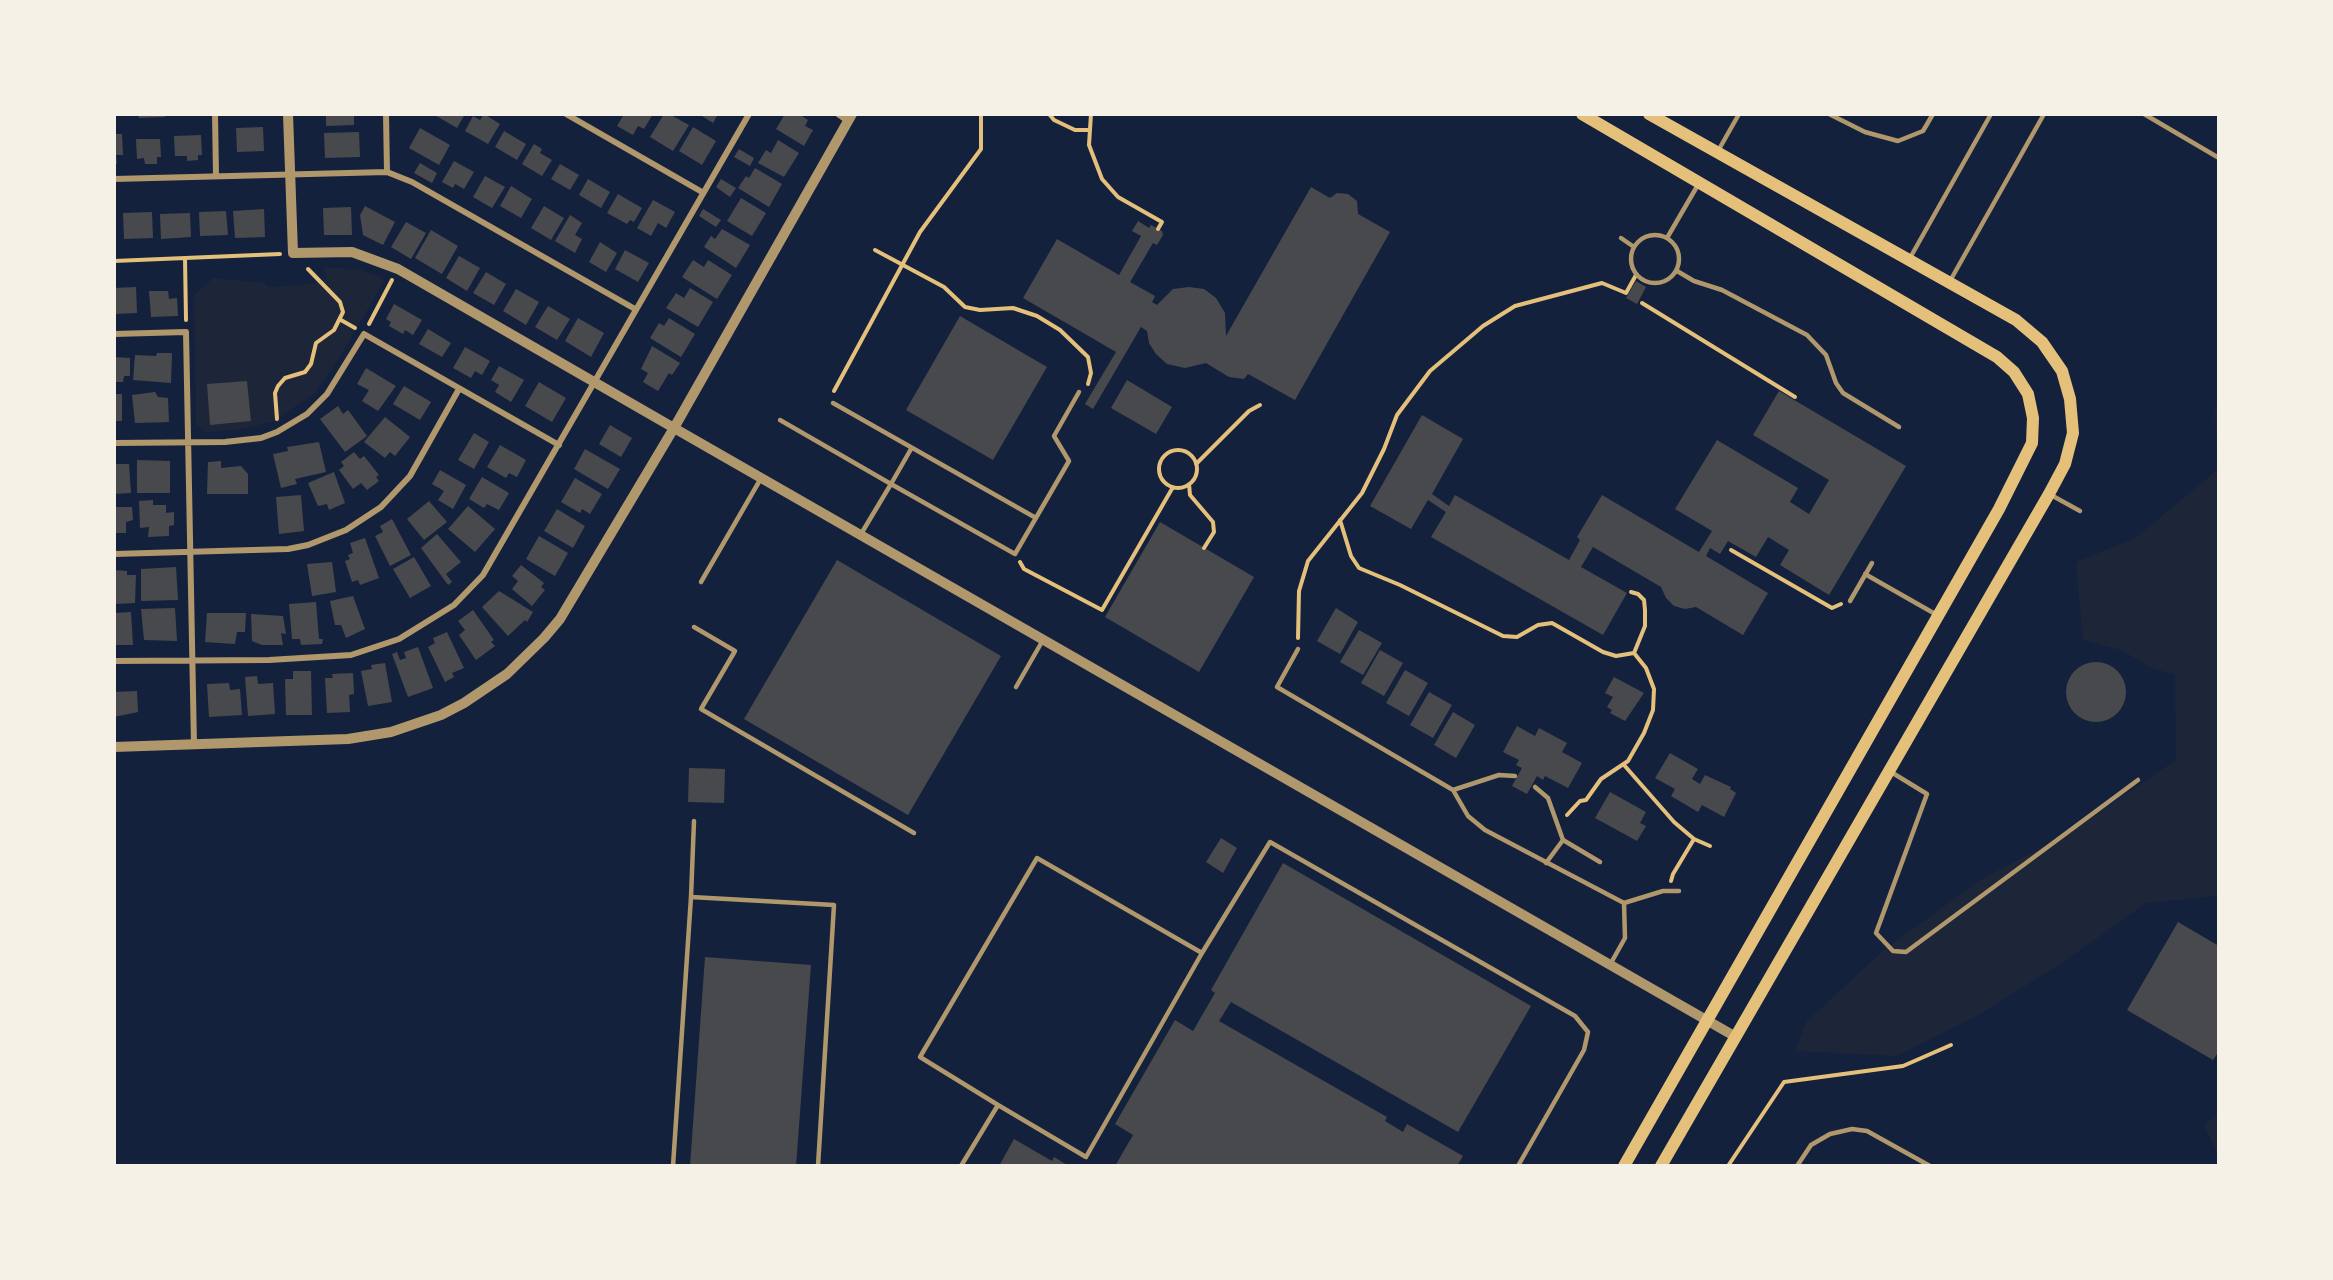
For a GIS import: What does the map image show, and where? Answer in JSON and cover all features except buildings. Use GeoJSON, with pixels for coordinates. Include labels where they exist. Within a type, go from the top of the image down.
{"type":"FeatureCollection","features":[{"type":"Feature","properties":{"kind":"main road"},"geometry":{"type":"LineString","coordinates":[[1582,114],[1701,181],[1997,357],[2014,372],[2028,394],[2033,418],[2032,443],[2022,466],[1940,617],[1624,1166]]}},
{"type":"Feature","properties":{"kind":"main road"},"geometry":{"type":"LineString","coordinates":[[1649,114],[1910,258],[2016,320],[2042,342],[2061,371],[2070,399],[2073,433],[2066,464],[1661,1166]]}},
{"type":"Feature","properties":{"kind":"street"},"geometry":{"type":"LineString","coordinates":[[215,114],[216,176]]}},
{"type":"Feature","properties":{"kind":"street"},"geometry":{"type":"LineString","coordinates":[[288,114],[293,254],[352,252],[398,269],[1736,1037]]}},
{"type":"Feature","properties":{"kind":"street"},"geometry":{"type":"LineString","coordinates":[[386,114],[387,172]]}},
{"type":"Feature","properties":{"kind":"street"},"geometry":{"type":"LineString","coordinates":[[566,114],[702,192]]}},
{"type":"Feature","properties":{"kind":"street"},"geometry":{"type":"LineString","coordinates":[[114,661],[342,656],[378,648],[421,627],[454,605],[483,575],[749,114]]}},
{"type":"Feature","properties":{"kind":"street"},"geometry":{"type":"LineString","coordinates":[[114,747],[348,739],[392,732],[441,715],[486,689],[526,657],[560,619],[674,428],[850,117],[837,114]]}},
{"type":"Feature","properties":{"kind":"street"},"geometry":{"type":"LineString","coordinates":[[114,179],[387,172],[412,182],[635,309]]}},
{"type":"Feature","properties":{"kind":"street"},"geometry":{"type":"LineString","coordinates":[[114,334],[186,332],[194,745]]}},
{"type":"Feature","properties":{"kind":"street"},"geometry":{"type":"LineString","coordinates":[[114,443],[261,438],[277,432],[306,414],[327,394],[364,334],[559,445]]}},
{"type":"Feature","properties":{"kind":"street"},"geometry":{"type":"LineString","coordinates":[[114,554],[288,549],[327,539],[363,520],[381,507],[410,476],[459,389]]}},
{"type":"Feature","properties":{"kind":"lane"},"geometry":{"type":"LineString","coordinates":[[1717,153],[1739,114]]}},
{"type":"Feature","properties":{"kind":"lane"},"geometry":{"type":"LineString","coordinates":[[1829,114],[1865,132],[1898,141],[1923,131],[1933,114]]}},
{"type":"Feature","properties":{"kind":"lane"},"geometry":{"type":"LineString","coordinates":[[1910,258],[1991,114]]}},
{"type":"Feature","properties":{"kind":"lane"},"geometry":{"type":"LineString","coordinates":[[1950,281],[2044,114]]}},
{"type":"Feature","properties":{"kind":"lane"},"geometry":{"type":"LineString","coordinates":[[2144,114],[2219,158]]}},
{"type":"Feature","properties":{"kind":"lane"},"geometry":{"type":"LineString","coordinates":[[1667,238],[1701,181]]}},
{"type":"Feature","properties":{"kind":"lane"},"geometry":{"type":"LineString","coordinates":[[1648,236],[1667,238],[1679,252],[1677,271],[1662,283],[1643,281],[1636,275],[1631,257],[1634,247],[1648,236]]}},
{"type":"Feature","properties":{"kind":"lane"},"geometry":{"type":"LineString","coordinates":[[1621,238],[1634,247]]}},
{"type":"Feature","properties":{"kind":"lane"},"geometry":{"type":"LineString","coordinates":[[1677,271],[1694,281],[1722,290],[1807,335],[1826,355],[1836,383],[1843,393],[1899,427]]}},
{"type":"Feature","properties":{"kind":"lane"},"geometry":{"type":"LineString","coordinates":[[780,420],[1015,554],[1069,461],[1054,436],[1079,392]]}},
{"type":"Feature","properties":{"kind":"lane"},"geometry":{"type":"LineString","coordinates":[[833,403],[1036,518]]}},
{"type":"Feature","properties":{"kind":"lane"},"geometry":{"type":"LineString","coordinates":[[861,534],[911,448]]}},
{"type":"Feature","properties":{"kind":"lane"},"geometry":{"type":"LineString","coordinates":[[701,582],[762,477]]}},
{"type":"Feature","properties":{"kind":"lane"},"geometry":{"type":"LineString","coordinates":[[2049,494],[2080,511]]}},
{"type":"Feature","properties":{"kind":"lane"},"geometry":{"type":"LineString","coordinates":[[1850,601],[1872,563]]}},
{"type":"Feature","properties":{"kind":"lane"},"geometry":{"type":"LineString","coordinates":[[1865,574],[1940,617]]}},
{"type":"Feature","properties":{"kind":"lane"},"geometry":{"type":"LineString","coordinates":[[694,627],[735,651],[701,709],[914,833]]}},
{"type":"Feature","properties":{"kind":"lane"},"geometry":{"type":"LineString","coordinates":[[1016,687],[1044,639]]}},
{"type":"Feature","properties":{"kind":"lane"},"geometry":{"type":"LineString","coordinates":[[1298,649],[1277,687],[1422,769],[1433,779],[1453,790],[1468,816],[1485,830],[1624,903],[1643,896],[1679,891]]}},
{"type":"Feature","properties":{"kind":"lane"},"geometry":{"type":"LineString","coordinates":[[1889,771],[1927,794],[1876,933],[1893,951],[1906,952],[2138,780]]}},
{"type":"Feature","properties":{"kind":"lane"},"geometry":{"type":"LineString","coordinates":[[1453,790],[1499,775],[1515,776]]}},
{"type":"Feature","properties":{"kind":"lane"},"geometry":{"type":"LineString","coordinates":[[1535,787],[1548,798],[1563,840],[1600,862]]}},
{"type":"Feature","properties":{"kind":"lane"},"geometry":{"type":"LineString","coordinates":[[673,1166],[694,821]]}},
{"type":"Feature","properties":{"kind":"lane"},"geometry":{"type":"LineString","coordinates":[[1546,862],[1563,840]]}},
{"type":"Feature","properties":{"kind":"lane"},"geometry":{"type":"LineString","coordinates":[[1202,953],[1037,858],[920,1057],[1086,1157],[1202,953],[1270,842],[1575,1016],[1588,1032],[1584,1050],[1518,1166]]}},
{"type":"Feature","properties":{"kind":"lane"},"geometry":{"type":"LineString","coordinates":[[691,897],[834,905],[818,1166]]}},
{"type":"Feature","properties":{"kind":"lane"},"geometry":{"type":"LineString","coordinates":[[1609,965],[1625,938],[1624,903]]}},
{"type":"Feature","properties":{"kind":"lane"},"geometry":{"type":"LineString","coordinates":[[961,1166],[998,1105]]}},
{"type":"Feature","properties":{"kind":"lane"},"geometry":{"type":"LineString","coordinates":[[1797,1166],[1811,1145],[1830,1134],[1852,1129],[1868,1131],[1930,1166]]}},
{"type":"Feature","properties":{"kind":"path"},"geometry":{"type":"LineString","coordinates":[[833,403],[832,394],[920,232],[981,148],[981,114]]}},
{"type":"Feature","properties":{"kind":"path"},"geometry":{"type":"LineString","coordinates":[[1049,114],[1054,120],[1075,130],[1090,130]]}},
{"type":"Feature","properties":{"kind":"path"},"geometry":{"type":"LineString","coordinates":[[1091,114],[1089,145],[1095,165],[1108,188],[1118,197],[1162,222],[1158,229]]}},
{"type":"Feature","properties":{"kind":"path"},"geometry":{"type":"LineString","coordinates":[[875,250],[944,287],[965,307],[980,310],[1013,308],[1036,316],[1060,330],[1084,352],[1090,364],[1088,386],[1079,392]]}},
{"type":"Feature","properties":{"kind":"path"},"geometry":{"type":"LineString","coordinates":[[114,261],[293,254],[340,302],[343,312],[340,320],[334,330],[316,343],[311,364],[305,372],[285,378],[278,386],[276,393],[277,432]]}},
{"type":"Feature","properties":{"kind":"path"},"geometry":{"type":"LineString","coordinates":[[185,258],[186,332]]}},
{"type":"Feature","properties":{"kind":"path"},"geometry":{"type":"LineString","coordinates":[[340,320],[364,334],[398,269]]}},
{"type":"Feature","properties":{"kind":"path"},"geometry":{"type":"LineString","coordinates":[[1298,649],[1297,614],[1302,575],[1308,561],[1362,493],[1372,476],[1397,415],[1430,371],[1483,326],[1515,306],[1602,283],[1626,293],[1636,275]]}},
{"type":"Feature","properties":{"kind":"path"},"geometry":{"type":"LineString","coordinates":[[1642,303],[1739,365],[1795,397]]}},
{"type":"Feature","properties":{"kind":"path"},"geometry":{"type":"LineString","coordinates":[[1196,464],[1249,411],[1260,405]]}},
{"type":"Feature","properties":{"kind":"path"},"geometry":{"type":"LineString","coordinates":[[1180,450],[1193,457],[1196,464],[1197,471],[1190,483],[1183,487],[1173,487],[1162,480],[1159,474],[1159,466],[1166,454],[1180,450]]}},
{"type":"Feature","properties":{"kind":"path"},"geometry":{"type":"LineString","coordinates":[[1190,483],[1191,495],[1213,522],[1214,532],[1204,548]]}},
{"type":"Feature","properties":{"kind":"path"},"geometry":{"type":"LineString","coordinates":[[1015,554],[1024,569],[1102,610],[1173,487]]}},
{"type":"Feature","properties":{"kind":"path"},"geometry":{"type":"LineString","coordinates":[[1340,519],[1352,556],[1359,568],[1400,585],[1473,623],[1503,636],[1516,637],[1538,625],[1552,623],[1603,652],[1616,656],[1634,653]]}},
{"type":"Feature","properties":{"kind":"path"},"geometry":{"type":"LineString","coordinates":[[1731,550],[1832,608],[1850,601]]}},
{"type":"Feature","properties":{"kind":"path"},"geometry":{"type":"LineString","coordinates":[[1631,592],[1638,594],[1644,600],[1645,610],[1645,626],[1634,653]]}},
{"type":"Feature","properties":{"kind":"path"},"geometry":{"type":"LineString","coordinates":[[1558,823],[1581,801],[1586,800],[1601,779],[1624,765],[1644,733],[1654,702],[1652,679],[1634,653]]}},
{"type":"Feature","properties":{"kind":"path"},"geometry":{"type":"LineString","coordinates":[[1624,765],[1674,822],[1694,839],[1710,846]]}},
{"type":"Feature","properties":{"kind":"path"},"geometry":{"type":"LineString","coordinates":[[1671,891],[1673,873],[1694,839]]}},
{"type":"Feature","properties":{"kind":"path"},"geometry":{"type":"LineString","coordinates":[[1728,1166],[1784,1082],[1903,1066],[1951,1045]]}},
{"type":"Feature","properties":{"kind":"shaded area"},"geometry":{"type":"Polygon","coordinates":[[[324,267],[360,270],[381,277],[384,282],[331,371],[314,394],[272,422],[242,429],[206,432],[196,424],[194,295],[213,278],[265,283],[268,287],[314,284],[327,278],[324,267]]]}},
{"type":"Feature","properties":{"kind":"shaded area"},"geometry":{"type":"Polygon","coordinates":[[[2219,385],[2219,896],[2146,903],[2062,963],[1975,1017],[1896,1056],[1795,1051],[1807,1021],[1884,950],[1980,880],[2066,835],[2176,760],[2175,675],[2152,668],[2121,650],[2083,640],[2076,562],[2137,537],[2218,469],[2215,412],[2219,385]]]}},
{"type":"Feature","properties":{"kind":"shaded area"},"geometry":{"type":"Polygon","coordinates":[[[2219,1113],[2219,1158],[2204,1125],[2219,1113]]]}}]}
